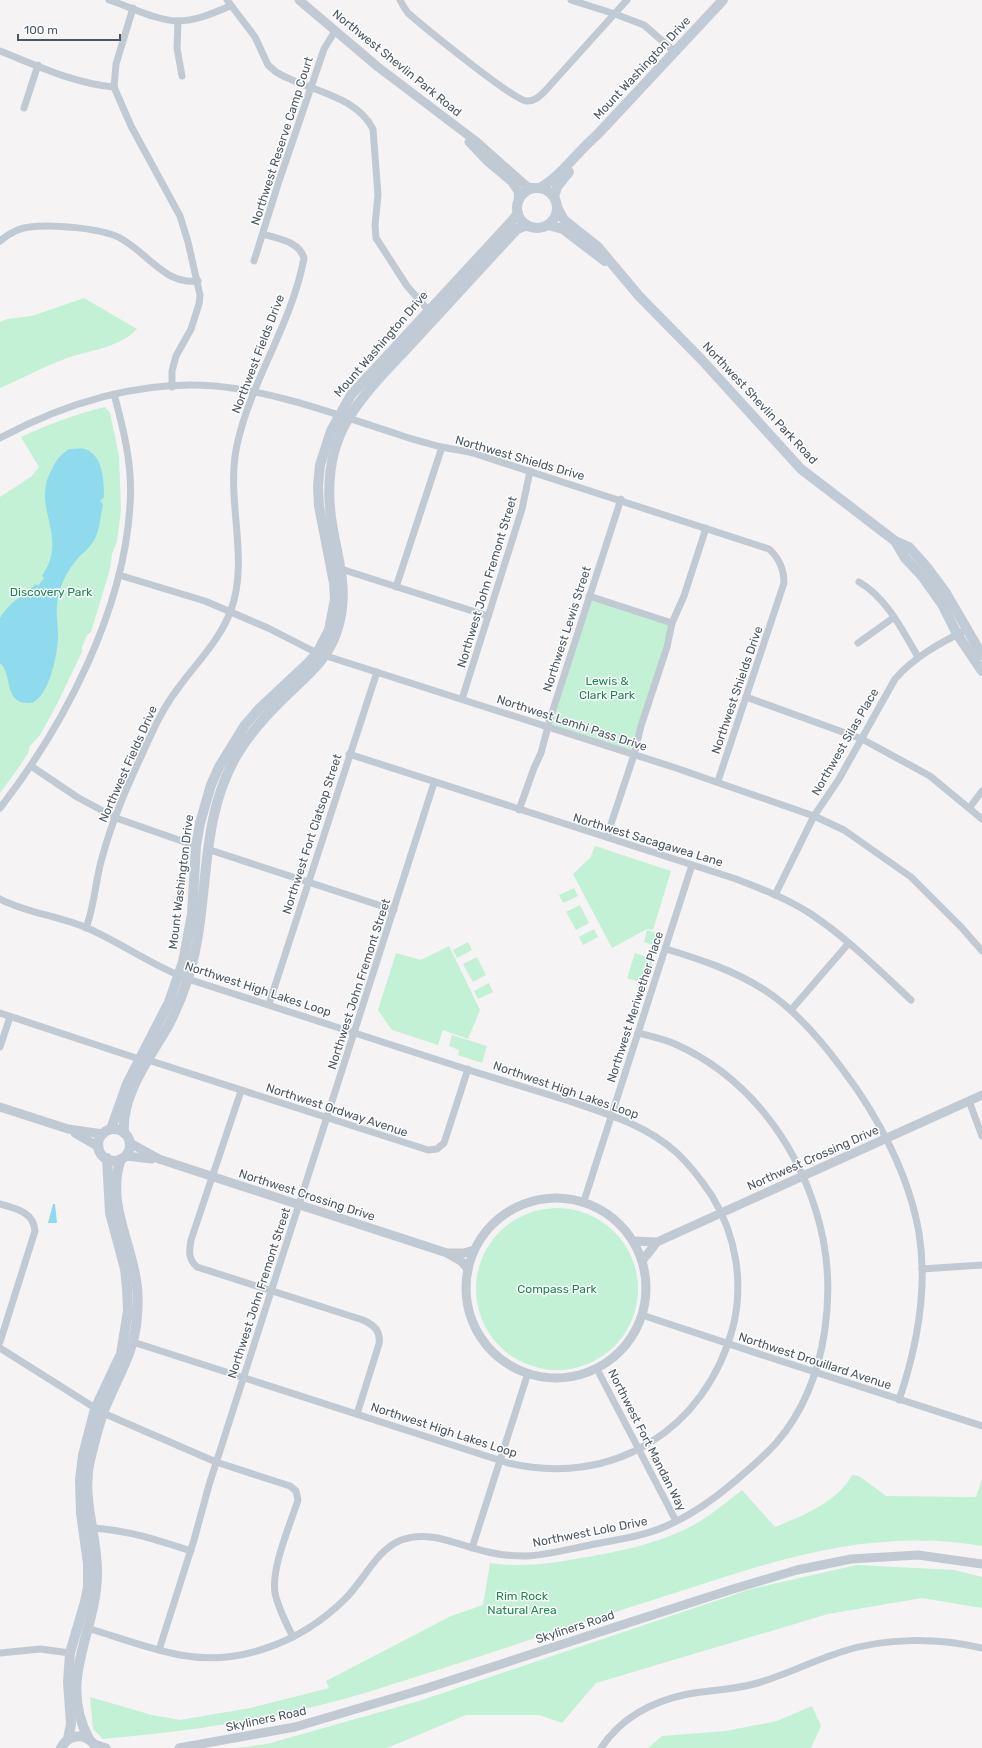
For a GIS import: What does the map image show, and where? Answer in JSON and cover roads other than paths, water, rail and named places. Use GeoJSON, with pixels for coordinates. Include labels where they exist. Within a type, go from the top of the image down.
{"type":"FeatureCollection","features":[{"type":"Feature","properties":{"kind":"main road","name":"Mount Washington Drive"},"geometry":{"type":"LineString","coordinates":[[538,188],[551,182],[723,0]]}},
{"type":"Feature","properties":{"kind":"main road","name":"Mount Washington Drive"},"geometry":{"type":"LineString","coordinates":[[554,197],[557,187],[588,150],[597,135]]}},
{"type":"Feature","properties":{"kind":"main road"},"geometry":{"type":"LineString","coordinates":[[538,188],[546,190],[554,197],[557,207],[555,217],[548,225],[538,228],[527,225],[523,222],[518,213],[519,200],[526,192],[538,188]]}},
{"type":"Feature","properties":{"kind":"main road","name":"Northwest Shevlin Park Road"},"geometry":{"type":"LineString","coordinates":[[557,207],[564,220],[598,247],[617,270],[801,469],[894,541],[905,558],[922,576],[961,632],[982,671]]}},
{"type":"Feature","properties":{"kind":"main road","name":"Mount Washington Drive"},"geometry":{"type":"LineString","coordinates":[[107,1131],[124,1091],[175,1012],[183,978],[201,918],[207,849],[213,814],[218,797],[237,755],[262,721],[288,694],[312,673],[321,654],[329,630],[335,599],[334,583],[319,506],[318,486],[324,449],[338,415],[350,395],[518,213]]}},
{"type":"Feature","properties":{"kind":"main road","name":"Mount Washington Drive"},"geometry":{"type":"LineString","coordinates":[[183,978],[192,914],[196,846],[200,823],[211,785],[231,746],[259,709],[321,654],[335,636],[344,596],[341,569],[332,525],[329,481],[331,460],[336,442],[348,418],[374,384],[517,229],[527,225]]}},
{"type":"Feature","properties":{"kind":"main road","name":"Northwest Shevlin Park Road"},"geometry":{"type":"LineString","coordinates":[[548,225],[563,229],[617,270]]}},
{"type":"Feature","properties":{"kind":"main road","name":"Northwest Shevlin Park Road"},"geometry":{"type":"LineString","coordinates":[[961,632],[982,655]]}},
{"type":"Feature","properties":{"kind":"main road","name":"Mount Washington Drive"},"geometry":{"type":"LineString","coordinates":[[124,1133],[124,1120],[144,1060]]}},
{"type":"Feature","properties":{"kind":"main road"},"geometry":{"type":"LineString","coordinates":[[93,1744],[80,1723],[76,1682],[79,1659],[97,1590],[98,1571],[92,1528],[89,1471],[99,1411],[128,1360],[138,1314],[136,1281],[122,1227],[117,1198],[116,1173],[123,1157],[129,1150],[130,1143],[124,1133],[118,1130],[107,1131],[99,1139],[98,1147],[101,1153],[107,1158],[114,1160],[123,1157]]}},
{"type":"Feature","properties":{"kind":"main road"},"geometry":{"type":"LineString","coordinates":[[62,1746],[71,1724],[68,1682],[70,1653],[88,1587],[88,1564],[81,1513],[80,1480],[83,1455],[118,1363],[125,1334],[128,1311],[128,1288],[125,1269],[110,1213],[107,1158]]}},
{"type":"Feature","properties":{"kind":"main road"},"geometry":{"type":"LineString","coordinates":[[62,1746],[78,1736],[93,1744]]}},
{"type":"Feature","properties":{"kind":"street"},"geometry":{"type":"LineString","coordinates":[[110,0],[164,18],[178,21],[214,14],[229,3],[256,37],[268,65],[286,78],[356,108],[369,122],[373,129],[378,195],[375,225],[376,238],[407,286],[428,310]]}},
{"type":"Feature","properties":{"kind":"street","name":"Northwest Shevlin Park Road"},"geometry":{"type":"LineString","coordinates":[[299,0],[378,67],[511,170],[528,187],[538,188]]}},
{"type":"Feature","properties":{"kind":"street"},"geometry":{"type":"LineString","coordinates":[[400,0],[407,12],[428,29],[518,99],[528,101],[538,98],[545,91],[627,0]]}},
{"type":"Feature","properties":{"kind":"street"},"geometry":{"type":"LineString","coordinates":[[571,0],[644,25],[675,52]]}},
{"type":"Feature","properties":{"kind":"street"},"geometry":{"type":"LineString","coordinates":[[133,8],[118,59],[114,87],[131,126],[180,216],[198,281],[200,295],[199,304],[191,329],[176,356],[172,372],[172,387]]}},
{"type":"Feature","properties":{"kind":"street"},"geometry":{"type":"LineString","coordinates":[[178,21],[177,48],[182,76]]}},
{"type":"Feature","properties":{"kind":"street","name":"Northwest Reserve Camp Court"},"geometry":{"type":"LineString","coordinates":[[254,261],[310,88],[324,49],[335,31]]}},
{"type":"Feature","properties":{"kind":"street"},"geometry":{"type":"LineString","coordinates":[[0,51],[98,86],[114,87]]}},
{"type":"Feature","properties":{"kind":"street"},"geometry":{"type":"LineString","coordinates":[[24,108],[38,65]]}},
{"type":"Feature","properties":{"kind":"street","name":"Northwest Shevlin Park Road"},"geometry":{"type":"LineString","coordinates":[[461,131],[487,161],[511,181],[518,191],[519,200]]}},
{"type":"Feature","properties":{"kind":"street"},"geometry":{"type":"LineString","coordinates":[[0,241],[16,231],[30,227],[92,230],[120,238],[132,245],[171,277],[186,282],[198,281]]}},
{"type":"Feature","properties":{"kind":"street","name":"Northwest Fields Drive"},"geometry":{"type":"LineString","coordinates":[[86,928],[94,901],[100,862],[116,818],[150,737],[178,688],[214,643],[231,611],[236,595],[239,556],[234,498],[235,457],[253,392],[288,310],[304,258],[299,248],[294,244],[263,234]]}},
{"type":"Feature","properties":{"kind":"street","name":"Northwest Shields Drive"},"geometry":{"type":"LineString","coordinates":[[0,438],[53,412],[114,394],[172,387],[214,386],[253,392],[338,415],[442,447],[473,453],[769,548],[776,556],[783,569],[784,583],[718,781]]}},
{"type":"Feature","properties":{"kind":"street"},"geometry":{"type":"LineString","coordinates":[[0,808],[31,766],[49,738],[80,678],[101,629],[119,575],[127,534],[130,504],[130,483],[126,438],[114,394]]}},
{"type":"Feature","properties":{"kind":"street"},"geometry":{"type":"LineString","coordinates":[[396,587],[442,447]]}},
{"type":"Feature","properties":{"kind":"street","name":"Northwest John Fremont Street"},"geometry":{"type":"LineString","coordinates":[[462,699],[522,509],[530,471]]}},
{"type":"Feature","properties":{"kind":"street","name":"Northwest Lewis Street"},"geometry":{"type":"LineString","coordinates":[[519,810],[534,768],[541,754],[547,726],[621,500]]}},
{"type":"Feature","properties":{"kind":"street"},"geometry":{"type":"LineString","coordinates":[[607,836],[634,755],[641,726],[667,647],[672,623],[684,596],[706,528]]}},
{"type":"Feature","properties":{"kind":"street"},"geometry":{"type":"LineString","coordinates":[[341,569],[488,616]]}},
{"type":"Feature","properties":{"kind":"street","name":"Northwest Lemhi Pass Drive"},"geometry":{"type":"LineString","coordinates":[[119,575],[186,594],[231,611],[321,654],[718,781],[814,816],[844,830],[911,877],[981,949]]}},
{"type":"Feature","properties":{"kind":"street"},"geometry":{"type":"LineString","coordinates":[[859,582],[873,592],[893,618],[918,657]]}},
{"type":"Feature","properties":{"kind":"street"},"geometry":{"type":"LineString","coordinates":[[589,596],[672,623]]}},
{"type":"Feature","properties":{"kind":"street"},"geometry":{"type":"LineString","coordinates":[[858,644],[893,618]]}},
{"type":"Feature","properties":{"kind":"street","name":"Northwest Silas Place"},"geometry":{"type":"LineString","coordinates":[[776,895],[814,816],[839,779],[895,679],[907,665],[918,657],[961,632]]}},
{"type":"Feature","properties":{"kind":"street","name":"Northwest Fort Clatsop Street"},"geometry":{"type":"LineString","coordinates":[[269,1004],[376,672]]}},
{"type":"Feature","properties":{"kind":"street"},"geometry":{"type":"LineString","coordinates":[[746,697],[862,739],[930,776],[970,807],[982,819]]}},
{"type":"Feature","properties":{"kind":"street","name":"Northwest Sacagawea Lane"},"geometry":{"type":"LineString","coordinates":[[350,754],[519,810],[607,836],[736,879],[776,895],[810,914],[848,944],[911,1000]]}},
{"type":"Feature","properties":{"kind":"street"},"geometry":{"type":"LineString","coordinates":[[31,766],[77,797],[116,818],[196,846]]}},
{"type":"Feature","properties":{"kind":"street","name":"Northwest John Fremont Street"},"geometry":{"type":"LineString","coordinates":[[159,1650],[191,1551],[216,1462],[434,782]]}},
{"type":"Feature","properties":{"kind":"street"},"geometry":{"type":"LineString","coordinates":[[970,807],[982,791]]}},
{"type":"Feature","properties":{"kind":"street"},"geometry":{"type":"LineString","coordinates":[[207,849],[394,910]]}},
{"type":"Feature","properties":{"kind":"street","name":"Northwest Meriwether Place"},"geometry":{"type":"LineString","coordinates":[[584,1201],[692,865]]}},
{"type":"Feature","properties":{"kind":"street","name":"Northwest High Lakes Loop"},"geometry":{"type":"LineString","coordinates":[[0,899],[16,906],[86,928],[183,978],[269,1004],[612,1115],[646,1130],[678,1153],[700,1177],[722,1212],[735,1255],[737,1273],[736,1316],[728,1344],[714,1377],[697,1402],[669,1429],[638,1450],[599,1464],[568,1469],[531,1467],[500,1460],[133,1342]]}},
{"type":"Feature","properties":{"kind":"street"},"geometry":{"type":"LineString","coordinates":[[791,1010],[848,944]]}},
{"type":"Feature","properties":{"kind":"street"},"geometry":{"type":"LineString","coordinates":[[666,949],[727,970],[762,988],[791,1010],[836,1059],[865,1098],[887,1138],[913,1210],[919,1233],[922,1269],[922,1294],[917,1330],[908,1375],[899,1400]]}},
{"type":"Feature","properties":{"kind":"street","name":"Northwest Ordway Avenue"},"geometry":{"type":"LineString","coordinates":[[0,1013],[422,1150],[437,1149],[442,1145],[468,1069]]}},
{"type":"Feature","properties":{"kind":"street"},"geometry":{"type":"LineString","coordinates":[[0,1047],[10,1017]]}},
{"type":"Feature","properties":{"kind":"street","name":"Northwest Lolo Drive"},"geometry":{"type":"LineString","coordinates":[[87,1628],[159,1650],[190,1657],[230,1656],[262,1650],[315,1624],[360,1584],[382,1553],[399,1541],[413,1537],[430,1536],[488,1552],[510,1556],[542,1554],[651,1532],[676,1521],[708,1502],[727,1488],[776,1442],[802,1404],[815,1371],[825,1326],[828,1280],[819,1219],[804,1176],[782,1136],[758,1105],[733,1080],[704,1060],[674,1044],[638,1033]]}},
{"type":"Feature","properties":{"kind":"street"},"geometry":{"type":"LineString","coordinates":[[241,1091],[192,1240],[189,1250],[190,1258],[197,1267],[362,1320],[375,1327],[379,1335],[379,1344],[357,1414]]}},
{"type":"Feature","properties":{"kind":"street","name":"Northwest Crossing Drive"},"geometry":{"type":"LineString","coordinates":[[642,1261],[657,1242],[981,1096]]}},
{"type":"Feature","properties":{"kind":"street"},"geometry":{"type":"LineString","coordinates":[[969,1101],[982,1136]]}},
{"type":"Feature","properties":{"kind":"street"},"geometry":{"type":"LineString","coordinates":[[0,1107],[68,1130],[98,1147]]}},
{"type":"Feature","properties":{"kind":"street"},"geometry":{"type":"LineString","coordinates":[[68,1130],[107,1131]]}},
{"type":"Feature","properties":{"kind":"street","name":"Northwest Crossing Drive"},"geometry":{"type":"LineString","coordinates":[[130,1143],[159,1159],[447,1253],[461,1261],[468,1269]]}},
{"type":"Feature","properties":{"kind":"street","name":"Northwest Crossing Drive"},"geometry":{"type":"LineString","coordinates":[[123,1157],[159,1159]]}},
{"type":"Feature","properties":{"kind":"street"},"geometry":{"type":"LineString","coordinates":[[554,1197],[584,1201],[615,1218],[633,1241],[642,1261],[646,1277],[647,1291],[642,1315],[628,1340],[621,1349],[597,1369],[567,1377],[542,1377],[528,1373],[511,1366],[492,1352],[477,1334],[466,1304],[468,1269],[474,1250],[487,1229],[504,1213],[514,1207],[533,1200],[554,1197]]}},
{"type":"Feature","properties":{"kind":"street"},"geometry":{"type":"LineString","coordinates":[[0,1204],[23,1212],[31,1218],[35,1224],[35,1230],[0,1342]]}},
{"type":"Feature","properties":{"kind":"street","name":"Northwest Crossing Drive"},"geometry":{"type":"LineString","coordinates":[[633,1241],[657,1242]]}},
{"type":"Feature","properties":{"kind":"street","name":"Northwest Crossing Drive"},"geometry":{"type":"LineString","coordinates":[[447,1253],[464,1253],[474,1250]]}},
{"type":"Feature","properties":{"kind":"street"},"geometry":{"type":"LineString","coordinates":[[922,1269],[982,1265]]}},
{"type":"Feature","properties":{"kind":"street","name":"Northwest Drouillard Avenue"},"geometry":{"type":"LineString","coordinates":[[642,1315],[982,1426]]}},
{"type":"Feature","properties":{"kind":"street"},"geometry":{"type":"LineString","coordinates":[[0,1348],[99,1411],[216,1462],[290,1486],[296,1492],[298,1500],[276,1570],[274,1583],[275,1594],[280,1609],[293,1636]]}},
{"type":"Feature","properties":{"kind":"street","name":"Northwest Fort Mandan Way"},"geometry":{"type":"LineString","coordinates":[[597,1369],[676,1521]]}},
{"type":"Feature","properties":{"kind":"street"},"geometry":{"type":"LineString","coordinates":[[472,1548],[528,1373]]}},
{"type":"Feature","properties":{"kind":"street"},"geometry":{"type":"LineString","coordinates":[[92,1528],[138,1534],[191,1551]]}},
{"type":"Feature","properties":{"kind":"street","name":"Skyliners Road"},"geometry":{"type":"LineString","coordinates":[[179,1748],[295,1727],[424,1689],[726,1591],[797,1570],[851,1559],[918,1556],[982,1564]]}},
{"type":"Feature","properties":{"kind":"street"},"geometry":{"type":"LineString","coordinates":[[601,1748],[607,1738],[631,1716],[662,1701],[689,1694],[734,1689],[770,1680],[842,1651],[876,1644],[918,1641],[969,1645],[982,1648]]}},
{"type":"Feature","properties":{"kind":"street"},"geometry":{"type":"LineString","coordinates":[[0,1653],[40,1649],[70,1653]]}},
{"type":"Feature","properties":{"kind":"street"},"geometry":{"type":"LineString","coordinates":[[93,1744],[106,1748]]}},
{"type":"Feature","properties":{"kind":"water"},"geometry":{"type":"Polygon","coordinates":[[[69,449],[85,449],[96,457],[99,463],[103,476],[104,497],[100,501],[103,504],[98,532],[88,549],[79,557],[71,568],[61,586],[57,609],[57,651],[47,685],[42,694],[36,700],[29,703],[21,702],[15,699],[12,694],[4,668],[0,663],[0,618],[7,608],[36,584],[38,586],[44,578],[42,576],[51,558],[52,551],[51,529],[46,509],[45,490],[55,464],[61,455],[69,449]]]}},
{"type":"Feature","properties":{"kind":"water"},"geometry":{"type":"Polygon","coordinates":[[[53,1204],[55,1204],[57,1223],[48,1223],[53,1204]]]}},
{"type":"Feature","properties":{"kind":"park label","name":"Discovery Park"},"geometry":{"type":"Point","coordinates":[51,592]}},
{"type":"Feature","properties":{"kind":"park label","name":"Lewis & Clark Park"},"geometry":{"type":"Point","coordinates":[607,688]}},
{"type":"Feature","properties":{"kind":"park label","name":"Compass Park"},"geometry":{"type":"Point","coordinates":[557,1289]}},
{"type":"Feature","properties":{"kind":"park label","name":"Rim Rock Natural Area"},"geometry":{"type":"Point","coordinates":[522,1603]}}]}
